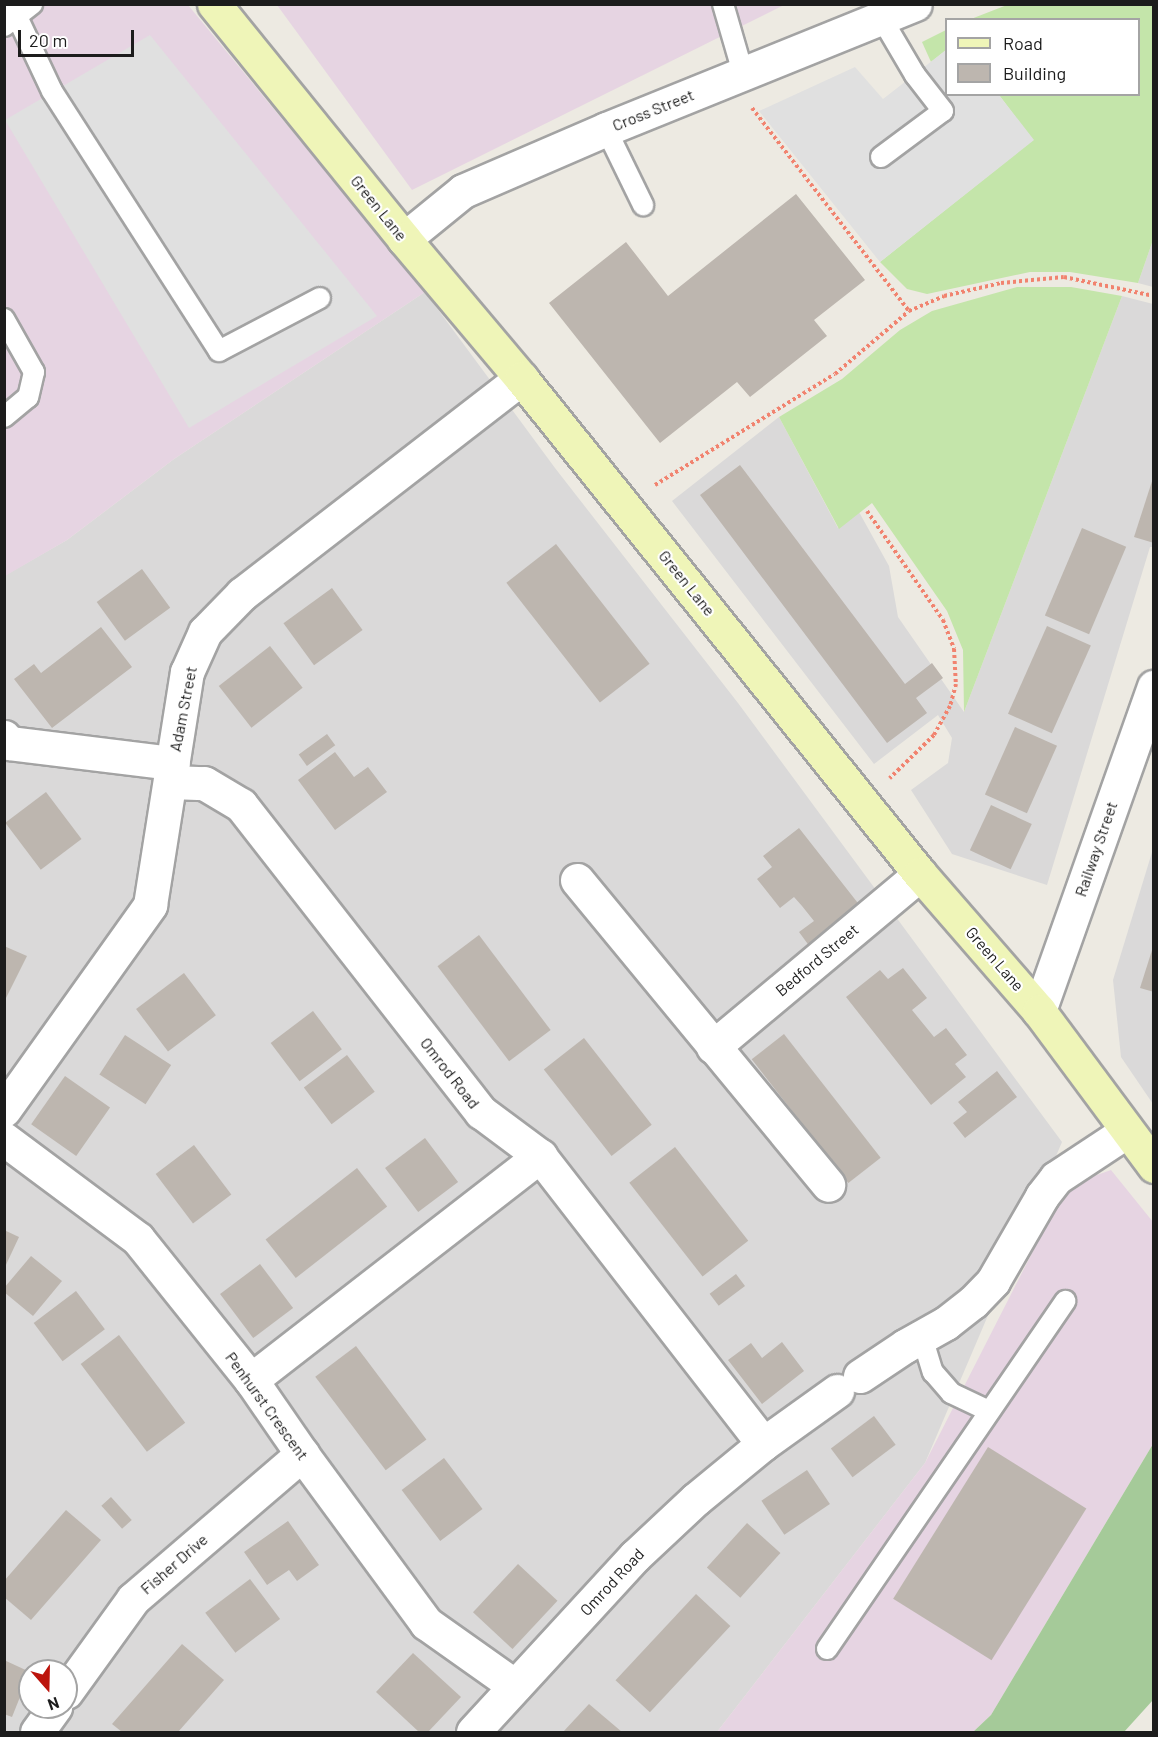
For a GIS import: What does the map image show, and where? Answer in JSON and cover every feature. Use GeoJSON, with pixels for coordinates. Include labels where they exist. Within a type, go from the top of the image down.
{"type":"FeatureCollection","features":[{"type":"Feature","properties":{"kind":"street","name":"Green Lane"},"geometry":{"type":"LineString","coordinates":[[214,4],[521,378],[920,874],[1039,1011],[1154,1166]]}},
{"type":"Feature","properties":{"kind":"street","name":"Cross Street"},"geometry":{"type":"LineString","coordinates":[[404,238],[463,191],[606,129],[915,4]]}},
{"type":"Feature","properties":{"kind":"street","name":"Adam Street"},"geometry":{"type":"LineString","coordinates":[[7,1102],[150,905],[187,672],[205,632],[242,594],[521,378]]}},
{"type":"Feature","properties":{"kind":"street","name":"Railway Street"},"geometry":{"type":"LineString","coordinates":[[1039,1011],[1154,687]]}},
{"type":"Feature","properties":{"kind":"street","name":"Omrod Road"},"geometry":{"type":"LineString","coordinates":[[4,737],[9,743],[172,772],[204,783],[241,806],[481,1112],[540,1156],[763,1444]]}},
{"type":"Feature","properties":{"kind":"street","name":"Bedford Street"},"geometry":{"type":"LineString","coordinates":[[713,1047],[920,874]]}},
{"type":"Feature","properties":{"kind":"street"},"geometry":{"type":"LineString","coordinates":[[577,880],[828,1185]]}},
{"type":"Feature","properties":{"kind":"street","name":"Omrod Road"},"geometry":{"type":"LineString","coordinates":[[473,1732],[635,1556],[696,1499],[763,1444],[848,1383],[955,1316],[993,1281],[1042,1196],[1056,1178],[1127,1131]]}},
{"type":"Feature","properties":{"kind":"street","name":"Penhurst Crescent"},"geometry":{"type":"LineString","coordinates":[[4,1139],[138,1239],[251,1380],[302,1454],[426,1623],[515,1686]]}},
{"type":"Feature","properties":{"kind":"street"},"geometry":{"type":"LineString","coordinates":[[251,1380],[540,1156]]}},
{"type":"Feature","properties":{"kind":"street","name":"Fisher Drive"},"geometry":{"type":"LineString","coordinates":[[78,1675],[133,1599],[302,1454]]}},
{"type":"Feature","properties":{"kind":"street"},"geometry":{"type":"LineString","coordinates":[[37,1732],[46,1719]]}},
{"type":"Feature","properties":{"kind":"lane"},"geometry":{"type":"LineString","coordinates":[[723,4],[743,73]]}},
{"type":"Feature","properties":{"kind":"lane"},"geometry":{"type":"LineString","coordinates":[[16,13],[52,90],[219,351],[320,298]]}},
{"type":"Feature","properties":{"kind":"lane"},"geometry":{"type":"LineString","coordinates":[[881,157],[943,111],[915,75],[882,19]]}},
{"type":"Feature","properties":{"kind":"lane"},"geometry":{"type":"LineString","coordinates":[[606,129],[643,205]]}},
{"type":"Feature","properties":{"kind":"lane"},"geometry":{"type":"LineString","coordinates":[[4,319],[34,372],[28,397],[4,417]]}},
{"type":"Feature","properties":{"kind":"lane"},"geometry":{"type":"LineString","coordinates":[[827,1648],[1065,1301]]}},
{"type":"Feature","properties":{"kind":"lane"},"geometry":{"type":"LineString","coordinates":[[922,1337],[933,1372],[951,1393],[989,1411]]}},
{"type":"Feature","properties":{"kind":"path"},"geometry":{"type":"LineString","coordinates":[[743,73],[753,110],[909,311]]}},
{"type":"Feature","properties":{"kind":"path"},"geometry":{"type":"LineString","coordinates":[[623,504],[835,374],[909,311],[944,296],[1001,283],[1064,277],[1154,296]]}},
{"type":"Feature","properties":{"kind":"path"},"geometry":{"type":"LineString","coordinates":[[862,802],[934,735],[950,706],[956,684],[954,649],[943,620],[867,511]]}},
{"type":"Feature","properties":{"kind":"shaded area"},"geometry":{"type":"Polygon","coordinates":[[[5,5],[188,5],[425,292],[174,459],[67,540],[5,576],[5,5]]]}},
{"type":"Feature","properties":{"kind":"shaded area"},"geometry":{"type":"Polygon","coordinates":[[[277,5],[784,5],[412,190],[277,5]]]}},
{"type":"Feature","properties":{"kind":"shaded area"},"geometry":{"type":"Polygon","coordinates":[[[150,35],[377,316],[189,428],[5,120],[150,35]]]}},
{"type":"Feature","properties":{"kind":"shaded area"},"geometry":{"type":"Polygon","coordinates":[[[945,51],[945,96],[1000,96],[1034,140],[880,262],[759,111],[855,67],[883,99],[945,51]]]}},
{"type":"Feature","properties":{"kind":"shaded area"},"geometry":{"type":"Polygon","coordinates":[[[1153,240],[1153,287],[1138,283],[1153,240]]]}},
{"type":"Feature","properties":{"kind":"shaded area"},"geometry":{"type":"Polygon","coordinates":[[[425,292],[555,468],[738,703],[1062,1142],[925,1463],[717,1732],[5,1732],[4,576],[67,540],[174,459],[425,292]]]}},
{"type":"Feature","properties":{"kind":"shaded area"},"geometry":{"type":"Polygon","coordinates":[[[1122,296],[1153,304],[1153,547],[1150,547],[1047,885],[952,854],[911,790],[948,763],[952,738],[938,715],[874,764],[672,501],[779,417],[838,528],[859,512],[889,566],[898,617],[964,712],[1122,296]]]}},
{"type":"Feature","properties":{"kind":"shaded area"},"geometry":{"type":"Polygon","coordinates":[[[1153,849],[1153,1104],[1121,1057],[1113,980],[1153,849]]]}},
{"type":"Feature","properties":{"kind":"shaded area"},"geometry":{"type":"Polygon","coordinates":[[[1111,1170],[1153,1222],[1153,1444],[991,1715],[973,1732],[717,1732],[925,1463],[1055,1208],[1080,1181],[1111,1170]]]}},
{"type":"Feature","properties":{"kind":"green space"},"geometry":{"type":"Polygon","coordinates":[[[1007,5],[1153,5],[1153,240],[1138,283],[1070,272],[1030,272],[927,294],[907,289],[880,262],[1033,140],[1000,96],[1140,96],[1140,18],[974,18],[1007,5]]]}},
{"type":"Feature","properties":{"kind":"green space"},"geometry":{"type":"Polygon","coordinates":[[[945,30],[945,51],[931,62],[922,42],[945,30]]]}},
{"type":"Feature","properties":{"kind":"green space"},"geometry":{"type":"Polygon","coordinates":[[[1017,287],[1071,287],[1122,296],[964,712],[963,650],[947,611],[872,503],[839,529],[779,417],[842,379],[900,330],[932,311],[1017,287]]]}},
{"type":"Feature","properties":{"kind":"green space"},"geometry":{"type":"Polygon","coordinates":[[[1153,1444],[1153,1700],[1124,1732],[973,1732],[991,1715],[1153,1444]]]}},
{"type":"Feature","properties":{"kind":"building"},"geometry":{"type":"Polygon","coordinates":[[[796,194],[865,280],[814,320],[827,336],[750,397],[737,382],[660,443],[549,303],[626,242],[668,296],[796,194]]]}},
{"type":"Feature","properties":{"kind":"building"},"geometry":{"type":"Polygon","coordinates":[[[740,465],[905,684],[932,663],[943,678],[916,698],[927,713],[887,743],[700,495],[740,465]]]}},
{"type":"Feature","properties":{"kind":"building"},"geometry":{"type":"Polygon","coordinates":[[[1154,475],[1154,543],[1134,537],[1154,475]]]}},
{"type":"Feature","properties":{"kind":"building"},"geometry":{"type":"Polygon","coordinates":[[[1082,528],[1126,547],[1089,634],[1045,615],[1082,528]]]}},
{"type":"Feature","properties":{"kind":"building"},"geometry":{"type":"Polygon","coordinates":[[[556,544],[650,664],[600,703],[506,583],[556,544]]]}},
{"type":"Feature","properties":{"kind":"building"},"geometry":{"type":"Polygon","coordinates":[[[142,569],[170,608],[125,641],[97,602],[142,569]]]}},
{"type":"Feature","properties":{"kind":"building"},"geometry":{"type":"Polygon","coordinates":[[[332,588],[363,630],[314,665],[283,623],[332,588]]]}},
{"type":"Feature","properties":{"kind":"building"},"geometry":{"type":"Polygon","coordinates":[[[1047,626],[1091,646],[1052,733],[1008,714],[1047,626]]]}},
{"type":"Feature","properties":{"kind":"building"},"geometry":{"type":"Polygon","coordinates":[[[101,627],[132,667],[52,728],[14,679],[34,664],[41,673],[101,627]]]}},
{"type":"Feature","properties":{"kind":"building"},"geometry":{"type":"Polygon","coordinates":[[[270,646],[303,688],[251,728],[219,686],[270,646]]]}},
{"type":"Feature","properties":{"kind":"building"},"geometry":{"type":"Polygon","coordinates":[[[1015,727],[1057,746],[1027,813],[985,795],[1015,727]]]}},
{"type":"Feature","properties":{"kind":"building"},"geometry":{"type":"Polygon","coordinates":[[[327,734],[335,745],[307,766],[299,755],[327,734]]]}},
{"type":"Feature","properties":{"kind":"building"},"geometry":{"type":"Polygon","coordinates":[[[335,752],[354,777],[368,767],[387,792],[335,830],[298,780],[335,752]]]}},
{"type":"Feature","properties":{"kind":"building"},"geometry":{"type":"Polygon","coordinates":[[[46,792],[82,839],[41,870],[5,823],[46,792]]]}},
{"type":"Feature","properties":{"kind":"building"},"geometry":{"type":"Polygon","coordinates":[[[991,805],[1032,824],[1011,869],[970,850],[991,805]]]}},
{"type":"Feature","properties":{"kind":"building"},"geometry":{"type":"Polygon","coordinates":[[[799,828],[861,907],[810,947],[799,932],[814,921],[794,897],[780,908],[757,879],[772,867],[763,856],[799,828]]]}},
{"type":"Feature","properties":{"kind":"building"},"geometry":{"type":"Polygon","coordinates":[[[479,935],[551,1030],[509,1061],[437,966],[479,935]]]}},
{"type":"Feature","properties":{"kind":"building"},"geometry":{"type":"Polygon","coordinates":[[[4,946],[27,956],[4,1002],[4,946]]]}},
{"type":"Feature","properties":{"kind":"building"},"geometry":{"type":"Polygon","coordinates":[[[1154,947],[1154,992],[1140,988],[1154,947]]]}},
{"type":"Feature","properties":{"kind":"building"},"geometry":{"type":"Polygon","coordinates":[[[903,968],[927,998],[912,1010],[934,1037],[946,1028],[967,1055],[955,1064],[966,1077],[931,1105],[846,997],[880,970],[888,979],[903,968]]]}},
{"type":"Feature","properties":{"kind":"building"},"geometry":{"type":"Polygon","coordinates":[[[184,973],[216,1015],[168,1051],[136,1009],[184,973]]]}},
{"type":"Feature","properties":{"kind":"building"},"geometry":{"type":"Polygon","coordinates":[[[313,1011],[342,1049],[300,1081],[271,1043],[313,1011]]]}},
{"type":"Feature","properties":{"kind":"building"},"geometry":{"type":"Polygon","coordinates":[[[784,1034],[881,1158],[848,1183],[752,1059],[784,1034]]]}},
{"type":"Feature","properties":{"kind":"building"},"geometry":{"type":"Polygon","coordinates":[[[125,1035],[171,1065],[146,1104],[99,1074],[125,1035]]]}},
{"type":"Feature","properties":{"kind":"building"},"geometry":{"type":"Polygon","coordinates":[[[584,1038],[652,1125],[612,1156],[544,1069],[584,1038]]]}},
{"type":"Feature","properties":{"kind":"building"},"geometry":{"type":"Polygon","coordinates":[[[347,1055],[375,1092],[332,1124],[304,1087],[347,1055]]]}},
{"type":"Feature","properties":{"kind":"building"},"geometry":{"type":"Polygon","coordinates":[[[997,1071],[1017,1097],[965,1138],[953,1123],[967,1112],[958,1102],[997,1071]]]}},
{"type":"Feature","properties":{"kind":"building"},"geometry":{"type":"Polygon","coordinates":[[[65,1076],[110,1108],[76,1156],[31,1124],[65,1076]]]}},
{"type":"Feature","properties":{"kind":"building"},"geometry":{"type":"Polygon","coordinates":[[[425,1138],[458,1182],[418,1212],[385,1168],[425,1138]]]}},
{"type":"Feature","properties":{"kind":"building"},"geometry":{"type":"Polygon","coordinates":[[[194,1145],[231,1195],[193,1223],[156,1174],[194,1145]]]}},
{"type":"Feature","properties":{"kind":"building"},"geometry":{"type":"Polygon","coordinates":[[[675,1147],[748,1241],[703,1276],[629,1183],[675,1147]]]}},
{"type":"Feature","properties":{"kind":"building"},"geometry":{"type":"Polygon","coordinates":[[[357,1168],[387,1207],[296,1278],[266,1239],[357,1168]]]}},
{"type":"Feature","properties":{"kind":"building"},"geometry":{"type":"Polygon","coordinates":[[[4,1230],[19,1237],[4,1269],[4,1230]]]}},
{"type":"Feature","properties":{"kind":"building"},"geometry":{"type":"Polygon","coordinates":[[[31,1256],[62,1281],[33,1316],[4,1292],[4,1288],[31,1256]]]}},
{"type":"Feature","properties":{"kind":"building"},"geometry":{"type":"Polygon","coordinates":[[[260,1264],[293,1308],[253,1338],[220,1294],[260,1264]]]}},
{"type":"Feature","properties":{"kind":"building"},"geometry":{"type":"Polygon","coordinates":[[[736,1274],[745,1286],[719,1306],[710,1294],[736,1274]]]}},
{"type":"Feature","properties":{"kind":"building"},"geometry":{"type":"Polygon","coordinates":[[[76,1291],[105,1329],[63,1361],[34,1323],[76,1291]]]}},
{"type":"Feature","properties":{"kind":"building"},"geometry":{"type":"Polygon","coordinates":[[[119,1335],[185,1423],[147,1452],[81,1364],[119,1335]]]}},
{"type":"Feature","properties":{"kind":"building"},"geometry":{"type":"Polygon","coordinates":[[[782,1342],[804,1371],[762,1404],[728,1360],[751,1343],[762,1358],[782,1342]]]}},
{"type":"Feature","properties":{"kind":"building"},"geometry":{"type":"Polygon","coordinates":[[[356,1346],[426,1439],[386,1470],[315,1377],[356,1346]]]}},
{"type":"Feature","properties":{"kind":"building"},"geometry":{"type":"Polygon","coordinates":[[[874,1416],[896,1445],[853,1477],[831,1448],[874,1416]]]}},
{"type":"Feature","properties":{"kind":"building"},"geometry":{"type":"Polygon","coordinates":[[[988,1447],[1086,1508],[992,1660],[893,1599],[988,1447]]]}},
{"type":"Feature","properties":{"kind":"building"},"geometry":{"type":"Polygon","coordinates":[[[444,1458],[483,1509],[440,1541],[402,1490],[444,1458]]]}},
{"type":"Feature","properties":{"kind":"building"},"geometry":{"type":"Polygon","coordinates":[[[807,1470],[830,1504],[784,1535],[761,1501],[807,1470]]]}},
{"type":"Feature","properties":{"kind":"building"},"geometry":{"type":"Polygon","coordinates":[[[111,1497],[132,1520],[122,1529],[101,1506],[111,1497]]]}},
{"type":"Feature","properties":{"kind":"building"},"geometry":{"type":"Polygon","coordinates":[[[66,1510],[101,1540],[31,1620],[4,1597],[4,1581],[66,1510]]]}},
{"type":"Feature","properties":{"kind":"building"},"geometry":{"type":"Polygon","coordinates":[[[288,1521],[319,1565],[297,1581],[289,1570],[267,1585],[244,1552],[288,1521]]]}},
{"type":"Feature","properties":{"kind":"building"},"geometry":{"type":"Polygon","coordinates":[[[747,1523],[780,1553],[740,1598],[707,1568],[747,1523]]]}},
{"type":"Feature","properties":{"kind":"building"},"geometry":{"type":"Polygon","coordinates":[[[518,1564],[557,1601],[512,1649],[473,1612],[518,1564]]]}},
{"type":"Feature","properties":{"kind":"building"},"geometry":{"type":"Polygon","coordinates":[[[250,1579],[280,1619],[235,1653],[205,1613],[250,1579]]]}},
{"type":"Feature","properties":{"kind":"building"},"geometry":{"type":"Polygon","coordinates":[[[696,1594],[730,1626],[650,1712],[616,1680],[696,1594]]]}},
{"type":"Feature","properties":{"kind":"building"},"geometry":{"type":"Polygon","coordinates":[[[182,1644],[224,1680],[178,1732],[122,1732],[112,1724],[182,1644]]]}},
{"type":"Feature","properties":{"kind":"building"},"geometry":{"type":"Polygon","coordinates":[[[413,1653],[461,1697],[428,1732],[419,1732],[376,1692],[413,1653]]]}},
{"type":"Feature","properties":{"kind":"building"},"geometry":{"type":"Polygon","coordinates":[[[4,1660],[18,1666],[18,1702],[12,1717],[4,1714],[4,1660]]]}},
{"type":"Feature","properties":{"kind":"building"},"geometry":{"type":"Polygon","coordinates":[[[589,1704],[622,1732],[563,1732],[589,1704]]]}}]}
